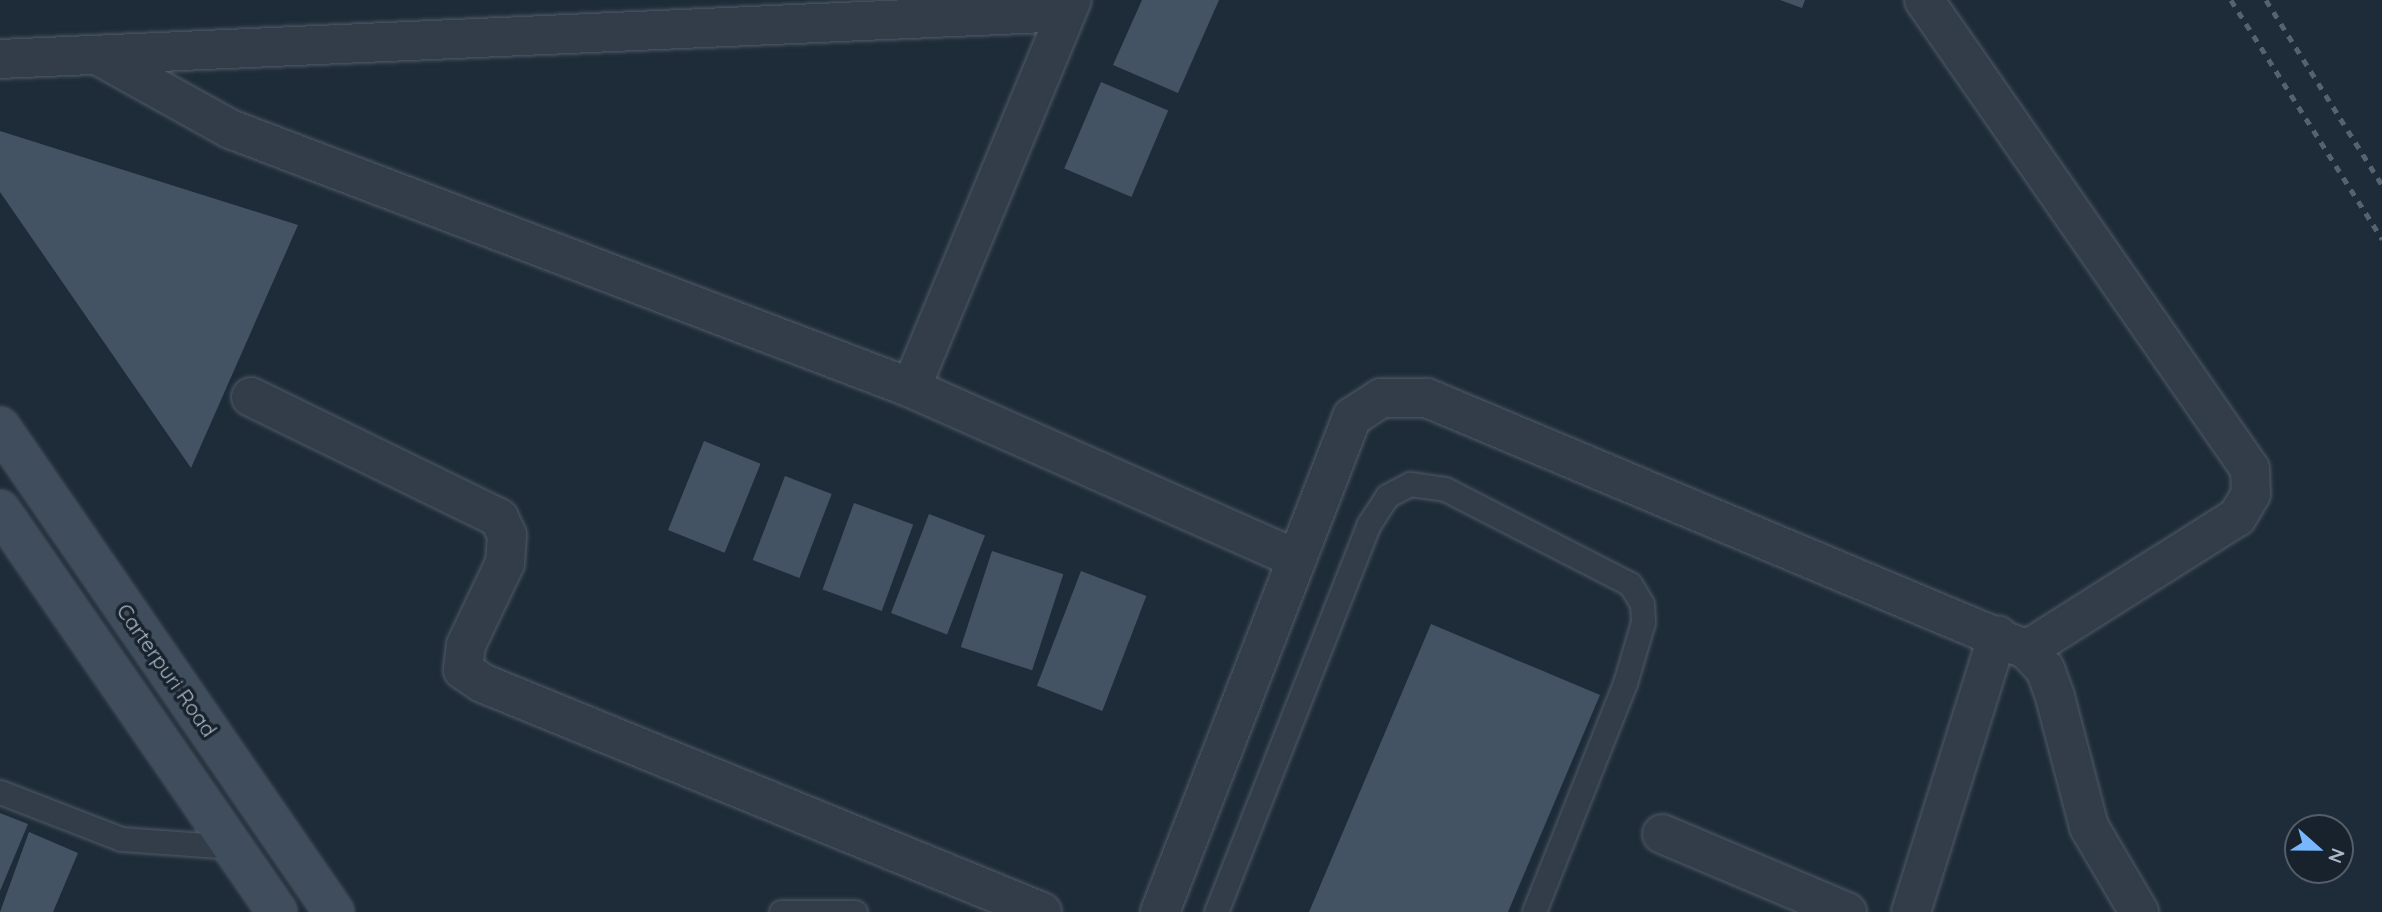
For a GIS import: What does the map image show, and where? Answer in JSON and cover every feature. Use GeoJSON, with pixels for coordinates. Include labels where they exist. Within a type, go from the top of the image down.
{"type":"FeatureCollection","features":[{"type":"Feature","properties":{"kind":"main road","name":"Carterpuri Road"},"geometry":{"type":"LineString","coordinates":[[0,427],[334,912]]}},
{"type":"Feature","properties":{"kind":"main road"},"geometry":{"type":"LineString","coordinates":[[0,510],[277,912]]}},
{"type":"Feature","properties":{"kind":"street"},"geometry":{"type":"LineString","coordinates":[[1911,912],[2012,642],[2237,517],[2251,494],[2250,470],[1924,0]]}},
{"type":"Feature","properties":{"kind":"street"},"geometry":{"type":"LineString","coordinates":[[0,59],[1069,6],[911,388]]}},
{"type":"Feature","properties":{"kind":"street"},"geometry":{"type":"LineString","coordinates":[[97,55],[230,129],[911,388],[1293,557]]}},
{"type":"Feature","properties":{"kind":"street"},"geometry":{"type":"LineString","coordinates":[[251,397],[499,518],[507,536],[505,563],[466,645],[463,670],[482,683],[1042,912]]}},
{"type":"Feature","properties":{"kind":"street"},"geometry":{"type":"LineString","coordinates":[[1160,912],[1293,557],[1352,417],[1381,398],[1427,398],[2012,642],[2045,669],[2055,697],[2089,827],[2139,912]]}},
{"type":"Feature","properties":{"kind":"street"},"geometry":{"type":"LineString","coordinates":[[1662,834],[1847,912]]}},
{"type":"Feature","properties":{"kind":"lane"},"geometry":{"type":"LineString","coordinates":[[1216,912],[1369,524],[1387,496],[1410,484],[1444,489],[1630,584],[1642,604],[1643,622],[1625,683],[1534,912]]}},
{"type":"Feature","properties":{"kind":"lane"},"geometry":{"type":"LineString","coordinates":[[0,792],[121,839],[233,847]]}},
{"type":"Feature","properties":{"kind":"lane"},"geometry":{"type":"LineString","coordinates":[[781,912],[855,912]]}},
{"type":"Feature","properties":{"kind":"building"},"geometry":{"type":"Polygon","coordinates":[[[1142,0],[1219,0],[1178,93],[1113,65],[1142,0]]]}},
{"type":"Feature","properties":{"kind":"building"},"geometry":{"type":"Polygon","coordinates":[[[1780,0],[1805,0],[1802,8],[1780,0]]]}},
{"type":"Feature","properties":{"kind":"building"},"geometry":{"type":"Polygon","coordinates":[[[1101,82],[1168,111],[1131,197],[1064,169],[1101,82]]]}},
{"type":"Feature","properties":{"kind":"building"},"geometry":{"type":"Polygon","coordinates":[[[0,131],[298,225],[191,468],[0,192],[0,131]]]}},
{"type":"Feature","properties":{"kind":"building"},"geometry":{"type":"Polygon","coordinates":[[[704,441],[761,464],[725,553],[668,530],[704,441]]]}},
{"type":"Feature","properties":{"kind":"building"},"geometry":{"type":"Polygon","coordinates":[[[785,476],[832,494],[799,578],[753,560],[785,476]]]}},
{"type":"Feature","properties":{"kind":"building"},"geometry":{"type":"Polygon","coordinates":[[[854,503],[913,525],[882,611],[823,589],[854,503]]]}},
{"type":"Feature","properties":{"kind":"building"},"geometry":{"type":"Polygon","coordinates":[[[929,514],[985,536],[947,634],[891,613],[929,514]]]}},
{"type":"Feature","properties":{"kind":"building"},"geometry":{"type":"Polygon","coordinates":[[[992,551],[1063,574],[1032,670],[961,647],[992,551]]]}},
{"type":"Feature","properties":{"kind":"building"},"geometry":{"type":"Polygon","coordinates":[[[1081,571],[1146,596],[1102,711],[1037,686],[1081,571]]]}},
{"type":"Feature","properties":{"kind":"building"},"geometry":{"type":"Polygon","coordinates":[[[1431,624],[1600,695],[1508,912],[1309,912],[1431,624]]]}},
{"type":"Feature","properties":{"kind":"building"},"geometry":{"type":"Polygon","coordinates":[[[0,813],[28,824],[0,891],[0,813]]]}},
{"type":"Feature","properties":{"kind":"building"},"geometry":{"type":"Polygon","coordinates":[[[29,832],[78,853],[53,912],[0,912],[29,832]]]}},
{"type":"Feature","properties":{"kind":"railway"},"geometry":{"type":"LineString","coordinates":[[2231,0],[2382,239]]}},
{"type":"Feature","properties":{"kind":"railway"},"geometry":{"type":"LineString","coordinates":[[2266,0],[2382,185]]}}]}
